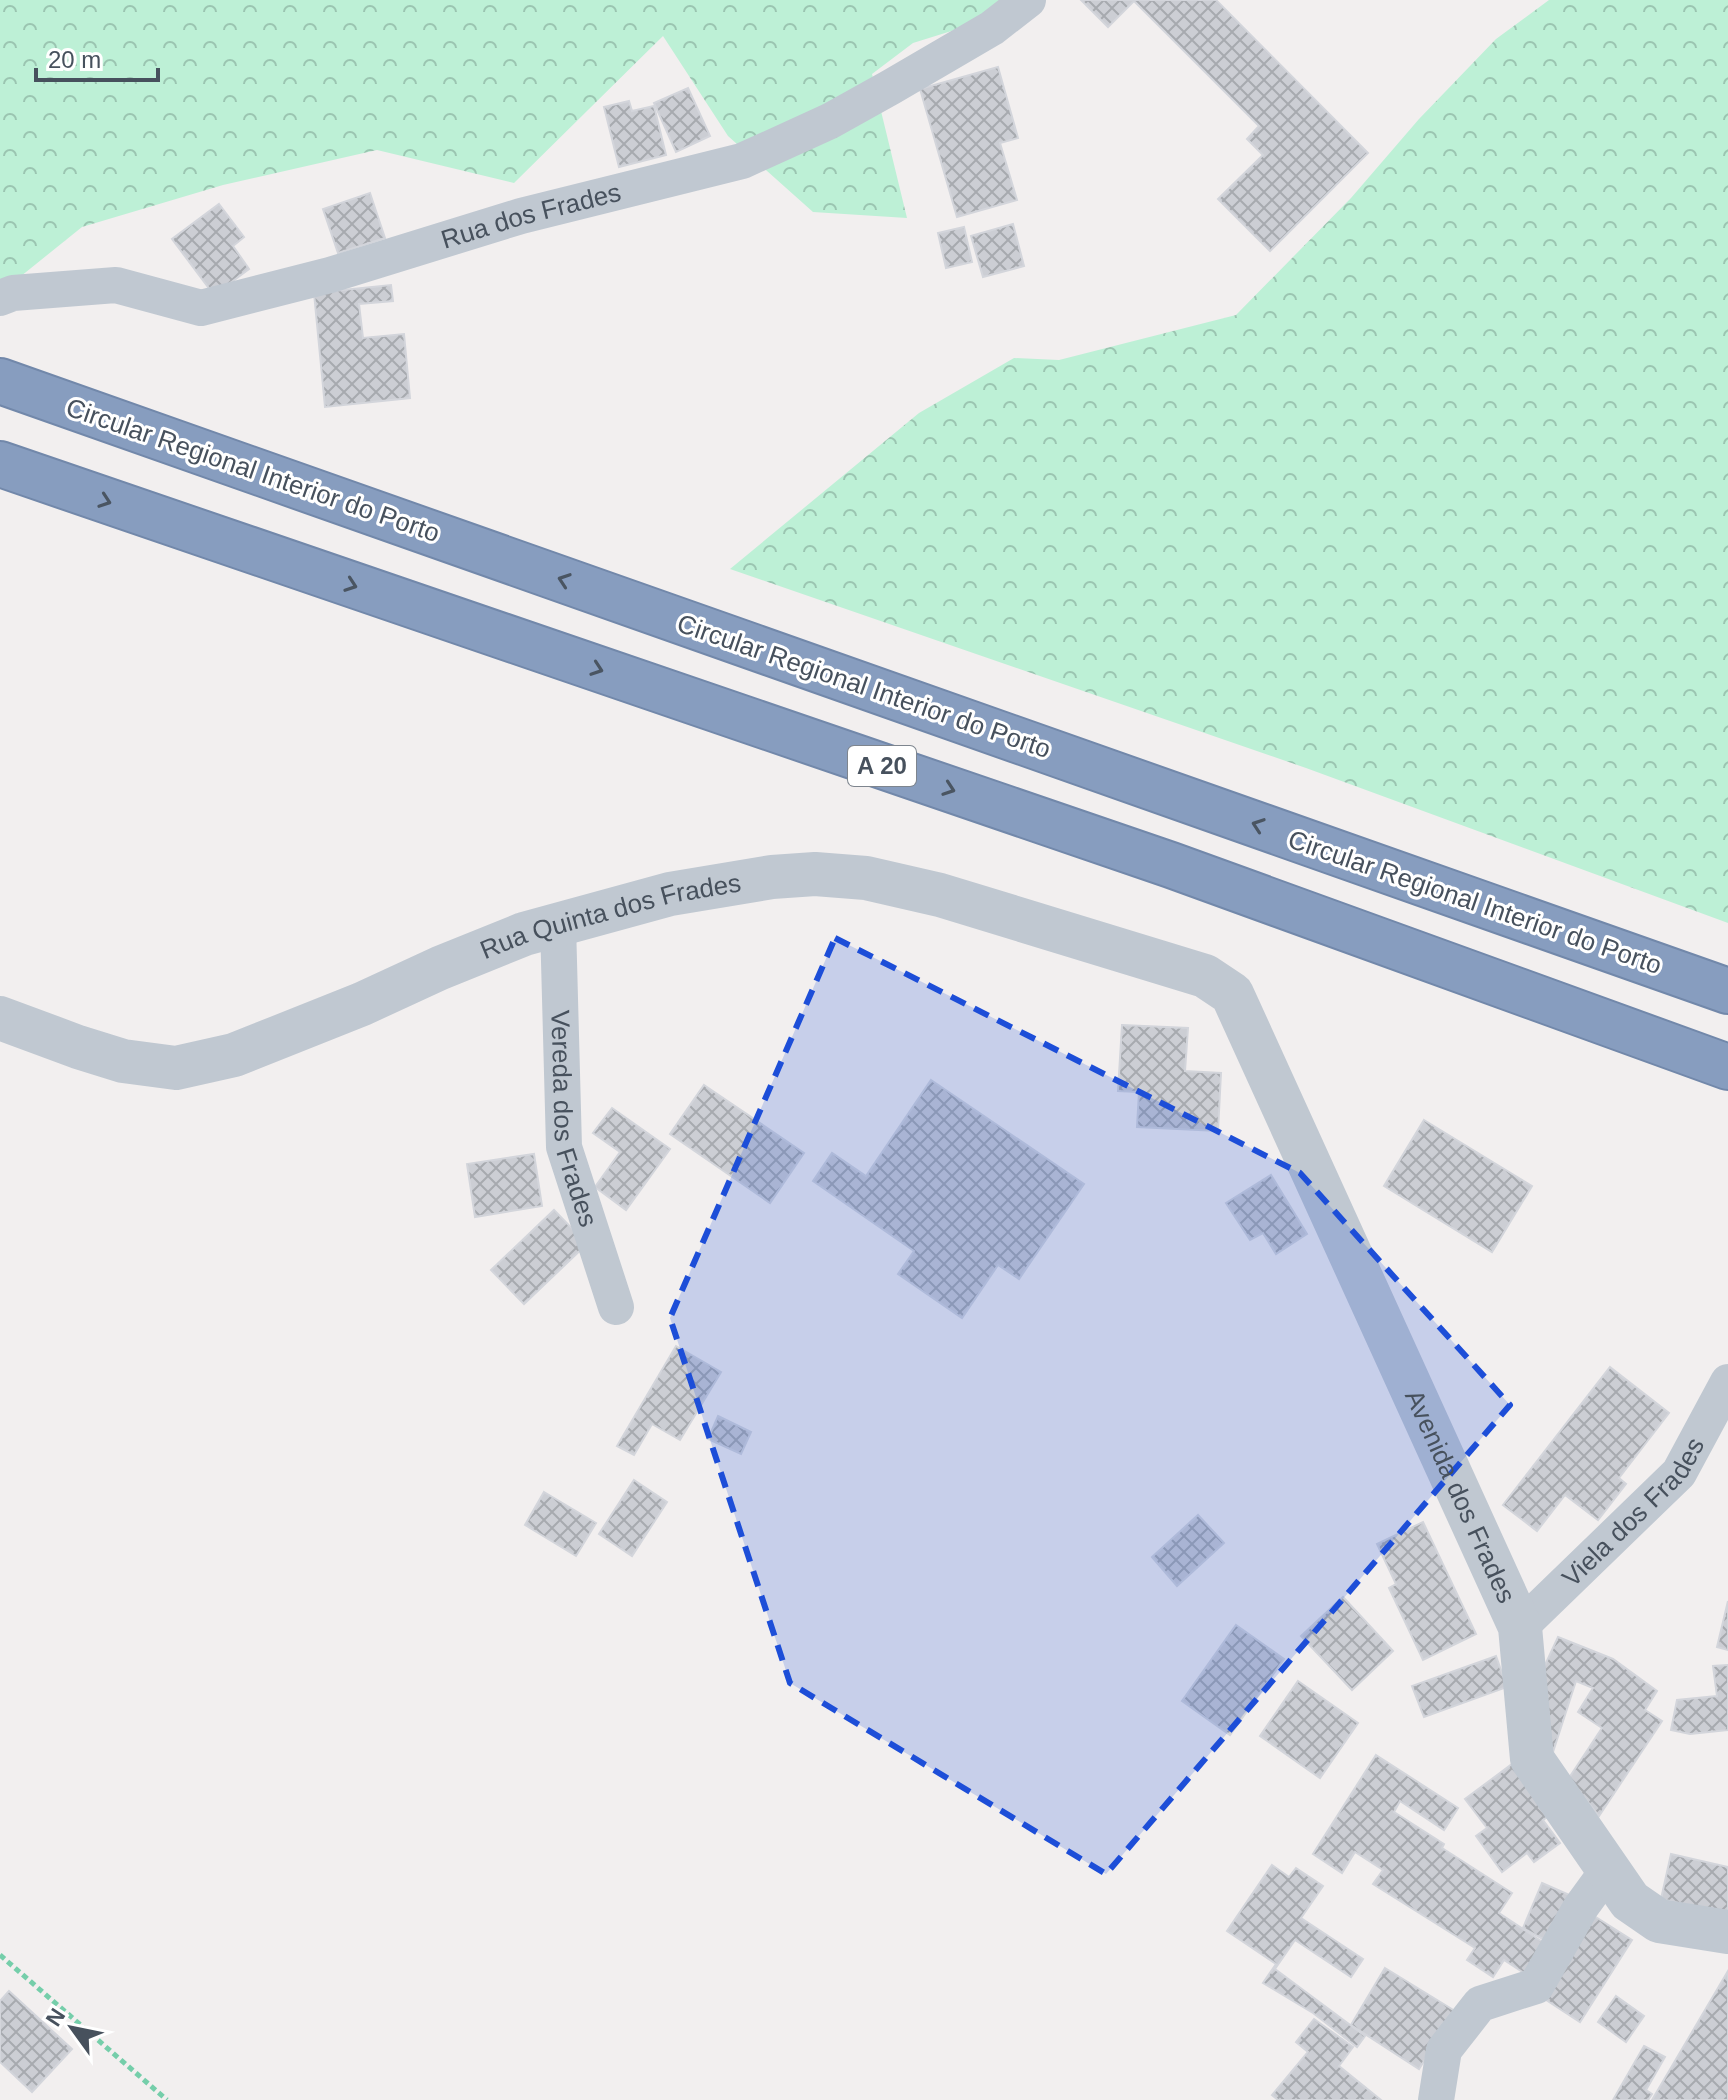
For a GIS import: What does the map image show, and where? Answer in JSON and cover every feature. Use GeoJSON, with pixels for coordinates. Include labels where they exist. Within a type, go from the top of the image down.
{"type":"FeatureCollection","features":[{"type":"Feature","properties":{"kind":"highway","name":"Circular Regional Interior do Porto"},"geometry":{"type":"LineString","coordinates":[[0,381],[1728,991]]}},
{"type":"Feature","properties":{"kind":"highway","name":"A 20"},"geometry":{"type":"LineString","coordinates":[[16,470],[1171,865],[1728,1067]]}},
{"type":"Feature","properties":{"kind":"street","name":"Rua dos Frades"},"geometry":{"type":"LineString","coordinates":[[0,298],[13,293],[116,285],[201,308],[330,275],[521,216],[742,161],[854,108],[992,28],[1028,0]]}},
{"type":"Feature","properties":{"kind":"street","name":"Rua Quinta dos Frades"},"geometry":{"type":"LineString","coordinates":[[0,1018],[123,1061],[176,1068],[234,1055],[362,1004],[496,945],[558,924],[670,894],[725,883],[815,874],[866,878],[940,895],[1178,965],[1205,976],[1232,994]]}},
{"type":"Feature","properties":{"kind":"street","name":"Vereda dos Frades"},"geometry":{"type":"LineString","coordinates":[[558,924],[564,1147],[616,1307]]}},
{"type":"Feature","properties":{"kind":"street","name":"Avenida dos Frades"},"geometry":{"type":"LineString","coordinates":[[1232,994],[1520,1627],[1532,1759],[1630,1901],[1659,1921],[1728,1932]]}},
{"type":"Feature","properties":{"kind":"street","name":"Viela dos Frades"},"geometry":{"type":"LineString","coordinates":[[1520,1627],[1679,1473],[1728,1382]]}},
{"type":"Feature","properties":{"kind":"street"},"geometry":{"type":"LineString","coordinates":[[1436,2100],[1444,2050],[1480,2004],[1536,1986],[1581,1907],[1608,1870]]}},
{"type":"Feature","properties":{"kind":"path"},"geometry":{"type":"LineString","coordinates":[[0,1955],[167,2100]]}},
{"type":"Feature","properties":{"kind":"highlighted area"},"geometry":{"type":"Polygon","coordinates":[[[835,938],[1300,1173],[1510,1405],[1106,1874],[790,1683],[670,1318],[835,938]]]}},
{"type":"Feature","properties":{"kind":"green space"},"geometry":{"type":"Polygon","coordinates":[[[0,0],[1032,0],[1022,9],[913,43],[872,74],[907,218],[813,212],[728,136],[663,36],[514,183],[377,150],[223,185],[82,227],[0,293],[0,0]]]}},
{"type":"Feature","properties":{"kind":"green space"},"geometry":{"type":"Polygon","coordinates":[[[1549,0],[1728,0],[1728,923],[1306,768],[730,569],[919,413],[1014,358],[1059,360],[1236,315],[1351,198],[1419,119],[1496,39],[1549,0]]]}},
{"type":"Feature","properties":{"kind":"building"},"geometry":{"type":"Polygon","coordinates":[[[1081,0],[1216,0],[1368,153],[1270,251],[1218,199],[1263,155],[1247,139],[1259,126],[1134,1],[1108,27],[1081,0]]]}},
{"type":"Feature","properties":{"kind":"building"},"geometry":{"type":"Polygon","coordinates":[[[998,67],[1018,138],[1000,143],[1017,200],[957,217],[920,89],[998,67]]]}},
{"type":"Feature","properties":{"kind":"building"},"geometry":{"type":"Polygon","coordinates":[[[688,88],[710,136],[676,152],[654,103],[688,88]]]}},
{"type":"Feature","properties":{"kind":"building"},"geometry":{"type":"Polygon","coordinates":[[[629,101],[632,111],[654,106],[666,155],[619,167],[604,107],[629,101]]]}},
{"type":"Feature","properties":{"kind":"building"},"geometry":{"type":"Polygon","coordinates":[[[370,193],[385,238],[338,253],[323,209],[370,193]]]}},
{"type":"Feature","properties":{"kind":"building"},"geometry":{"type":"Polygon","coordinates":[[[219,204],[244,237],[233,246],[249,269],[214,295],[172,239],[219,204]]]}},
{"type":"Feature","properties":{"kind":"building"},"geometry":{"type":"Polygon","coordinates":[[[1013,224],[1024,266],[983,277],[971,236],[1013,224]]]}},
{"type":"Feature","properties":{"kind":"building"},"geometry":{"type":"Polygon","coordinates":[[[964,227],[972,262],[946,268],[938,233],[964,227]]]}},
{"type":"Feature","properties":{"kind":"building"},"geometry":{"type":"Polygon","coordinates":[[[391,285],[393,301],[359,304],[363,338],[404,334],[410,398],[325,407],[314,293],[391,285]]]}},
{"type":"Feature","properties":{"kind":"building"},"geometry":{"type":"Polygon","coordinates":[[[1122,1025],[1188,1028],[1185,1071],[1221,1073],[1218,1131],[1137,1127],[1139,1092],[1118,1091],[1122,1025]]]}},
{"type":"Feature","properties":{"kind":"building"},"geometry":{"type":"Polygon","coordinates":[[[931,1080],[1084,1184],[1019,1279],[998,1265],[962,1318],[898,1274],[914,1251],[813,1181],[832,1153],[866,1176],[931,1080]]]}},
{"type":"Feature","properties":{"kind":"building"},"geometry":{"type":"Polygon","coordinates":[[[704,1085],[804,1153],[770,1203],[670,1134],[704,1085]]]}},
{"type":"Feature","properties":{"kind":"building"},"geometry":{"type":"Polygon","coordinates":[[[612,1108],[670,1149],[626,1210],[595,1187],[620,1152],[593,1133],[612,1108]]]}},
{"type":"Feature","properties":{"kind":"building"},"geometry":{"type":"Polygon","coordinates":[[[1424,1120],[1532,1186],[1492,1252],[1384,1186],[1424,1120]]]}},
{"type":"Feature","properties":{"kind":"building"},"geometry":{"type":"Polygon","coordinates":[[[534,1154],[542,1206],[475,1217],[467,1164],[534,1154]]]}},
{"type":"Feature","properties":{"kind":"building"},"geometry":{"type":"Polygon","coordinates":[[[1271,1175],[1307,1234],[1276,1254],[1263,1233],[1250,1240],[1226,1203],[1271,1175]]]}},
{"type":"Feature","properties":{"kind":"building"},"geometry":{"type":"Polygon","coordinates":[[[554,1210],[587,1244],[524,1304],[491,1270],[554,1210]]]}},
{"type":"Feature","properties":{"kind":"building"},"geometry":{"type":"Polygon","coordinates":[[[676,1346],[721,1372],[680,1440],[652,1424],[634,1455],[617,1446],[676,1346]]]}},
{"type":"Feature","properties":{"kind":"building"},"geometry":{"type":"Polygon","coordinates":[[[1610,1367],[1669,1413],[1619,1478],[1626,1484],[1598,1520],[1565,1495],[1537,1531],[1503,1505],[1610,1367]]]}},
{"type":"Feature","properties":{"kind":"building"},"geometry":{"type":"Polygon","coordinates":[[[718,1416],[751,1432],[741,1454],[708,1439],[718,1416]]]}},
{"type":"Feature","properties":{"kind":"building"},"geometry":{"type":"Polygon","coordinates":[[[634,1480],[667,1502],[632,1556],[599,1534],[634,1480]]]}},
{"type":"Feature","properties":{"kind":"building"},"geometry":{"type":"Polygon","coordinates":[[[544,1492],[596,1523],[576,1556],[525,1525],[544,1492]]]}},
{"type":"Feature","properties":{"kind":"building"},"geometry":{"type":"Polygon","coordinates":[[[1198,1515],[1224,1543],[1177,1586],[1152,1557],[1198,1515]]]}},
{"type":"Feature","properties":{"kind":"building"},"geometry":{"type":"Polygon","coordinates":[[[1423,1522],[1476,1634],[1423,1660],[1389,1588],[1396,1584],[1377,1544],[1423,1522]]]}},
{"type":"Feature","properties":{"kind":"building"},"geometry":{"type":"Polygon","coordinates":[[[1343,1597],[1393,1651],[1352,1690],[1301,1636],[1343,1597]]]}},
{"type":"Feature","properties":{"kind":"building"},"geometry":{"type":"Polygon","coordinates":[[[1728,1601],[1728,1650],[1717,1647],[1728,1601]]]}},
{"type":"Feature","properties":{"kind":"building"},"geometry":{"type":"Polygon","coordinates":[[[1236,1625],[1284,1659],[1230,1735],[1182,1701],[1236,1625]]]}},
{"type":"Feature","properties":{"kind":"building"},"geometry":{"type":"Polygon","coordinates":[[[1558,1637],[1613,1659],[1657,1691],[1645,1710],[1662,1721],[1599,1816],[1569,1778],[1602,1728],[1578,1712],[1593,1688],[1576,1681],[1551,1758],[1532,1693],[1558,1637]]]}},
{"type":"Feature","properties":{"kind":"building"},"geometry":{"type":"Polygon","coordinates":[[[1496,1656],[1507,1687],[1424,1717],[1412,1686],[1496,1656]]]}},
{"type":"Feature","properties":{"kind":"building"},"geometry":{"type":"Polygon","coordinates":[[[1728,1665],[1728,1730],[1690,1734],[1671,1730],[1677,1700],[1717,1696],[1713,1666],[1728,1665]]]}},
{"type":"Feature","properties":{"kind":"building"},"geometry":{"type":"Polygon","coordinates":[[[1298,1681],[1358,1723],[1320,1778],[1260,1736],[1298,1681]]]}},
{"type":"Feature","properties":{"kind":"building"},"geometry":{"type":"Polygon","coordinates":[[[1376,1755],[1458,1808],[1444,1830],[1400,1801],[1394,1812],[1444,1844],[1442,1848],[1512,1893],[1499,1913],[1547,1945],[1527,1975],[1504,1960],[1493,1977],[1467,1960],[1475,1948],[1373,1884],[1383,1870],[1355,1852],[1342,1873],[1313,1854],[1376,1755]]]}},
{"type":"Feature","properties":{"kind":"building"},"geometry":{"type":"Polygon","coordinates":[[[1512,1764],[1549,1816],[1543,1820],[1560,1843],[1534,1862],[1527,1853],[1502,1872],[1476,1836],[1487,1828],[1465,1799],[1512,1764]]]}},
{"type":"Feature","properties":{"kind":"building"},"geometry":{"type":"Polygon","coordinates":[[[1671,1854],[1728,1867],[1728,1914],[1661,1899],[1671,1854]]]}},
{"type":"Feature","properties":{"kind":"building"},"geometry":{"type":"Polygon","coordinates":[[[1272,1865],[1289,1877],[1296,1868],[1323,1886],[1301,1918],[1363,1959],[1351,1977],[1295,1940],[1275,1969],[1365,2036],[1357,2047],[1313,2013],[1263,1983],[1276,1964],[1227,1931],[1272,1865]]]}},
{"type":"Feature","properties":{"kind":"building"},"geometry":{"type":"Polygon","coordinates":[[[1542,1883],[1574,1897],[1552,1944],[1523,1928],[1542,1883]]]}},
{"type":"Feature","properties":{"kind":"building"},"geometry":{"type":"Polygon","coordinates":[[[1591,1914],[1632,1940],[1580,2022],[1540,1996],[1591,1914]]]}},
{"type":"Feature","properties":{"kind":"building"},"geometry":{"type":"Polygon","coordinates":[[[1385,1968],[1455,2011],[1419,2069],[1351,2025],[1385,1968]]]}},
{"type":"Feature","properties":{"kind":"building"},"geometry":{"type":"Polygon","coordinates":[[[1728,1971],[1728,2100],[1652,2100],[1728,1971]]]}},
{"type":"Feature","properties":{"kind":"building"},"geometry":{"type":"Polygon","coordinates":[[[9,1991],[72,2049],[32,2092],[0,2062],[0,2001],[9,1991]]]}},
{"type":"Feature","properties":{"kind":"building"},"geometry":{"type":"Polygon","coordinates":[[[1616,1996],[1644,2016],[1626,2042],[1598,2022],[1616,1996]]]}},
{"type":"Feature","properties":{"kind":"building"},"geometry":{"type":"Polygon","coordinates":[[[1314,2019],[1353,2047],[1339,2066],[1381,2100],[1278,2100],[1272,2095],[1308,2052],[1296,2042],[1314,2019]]]}},
{"type":"Feature","properties":{"kind":"building"},"geometry":{"type":"Polygon","coordinates":[[[1644,2046],[1665,2057],[1646,2090],[1652,2094],[1648,2100],[1613,2100],[1644,2046]]]}}]}
